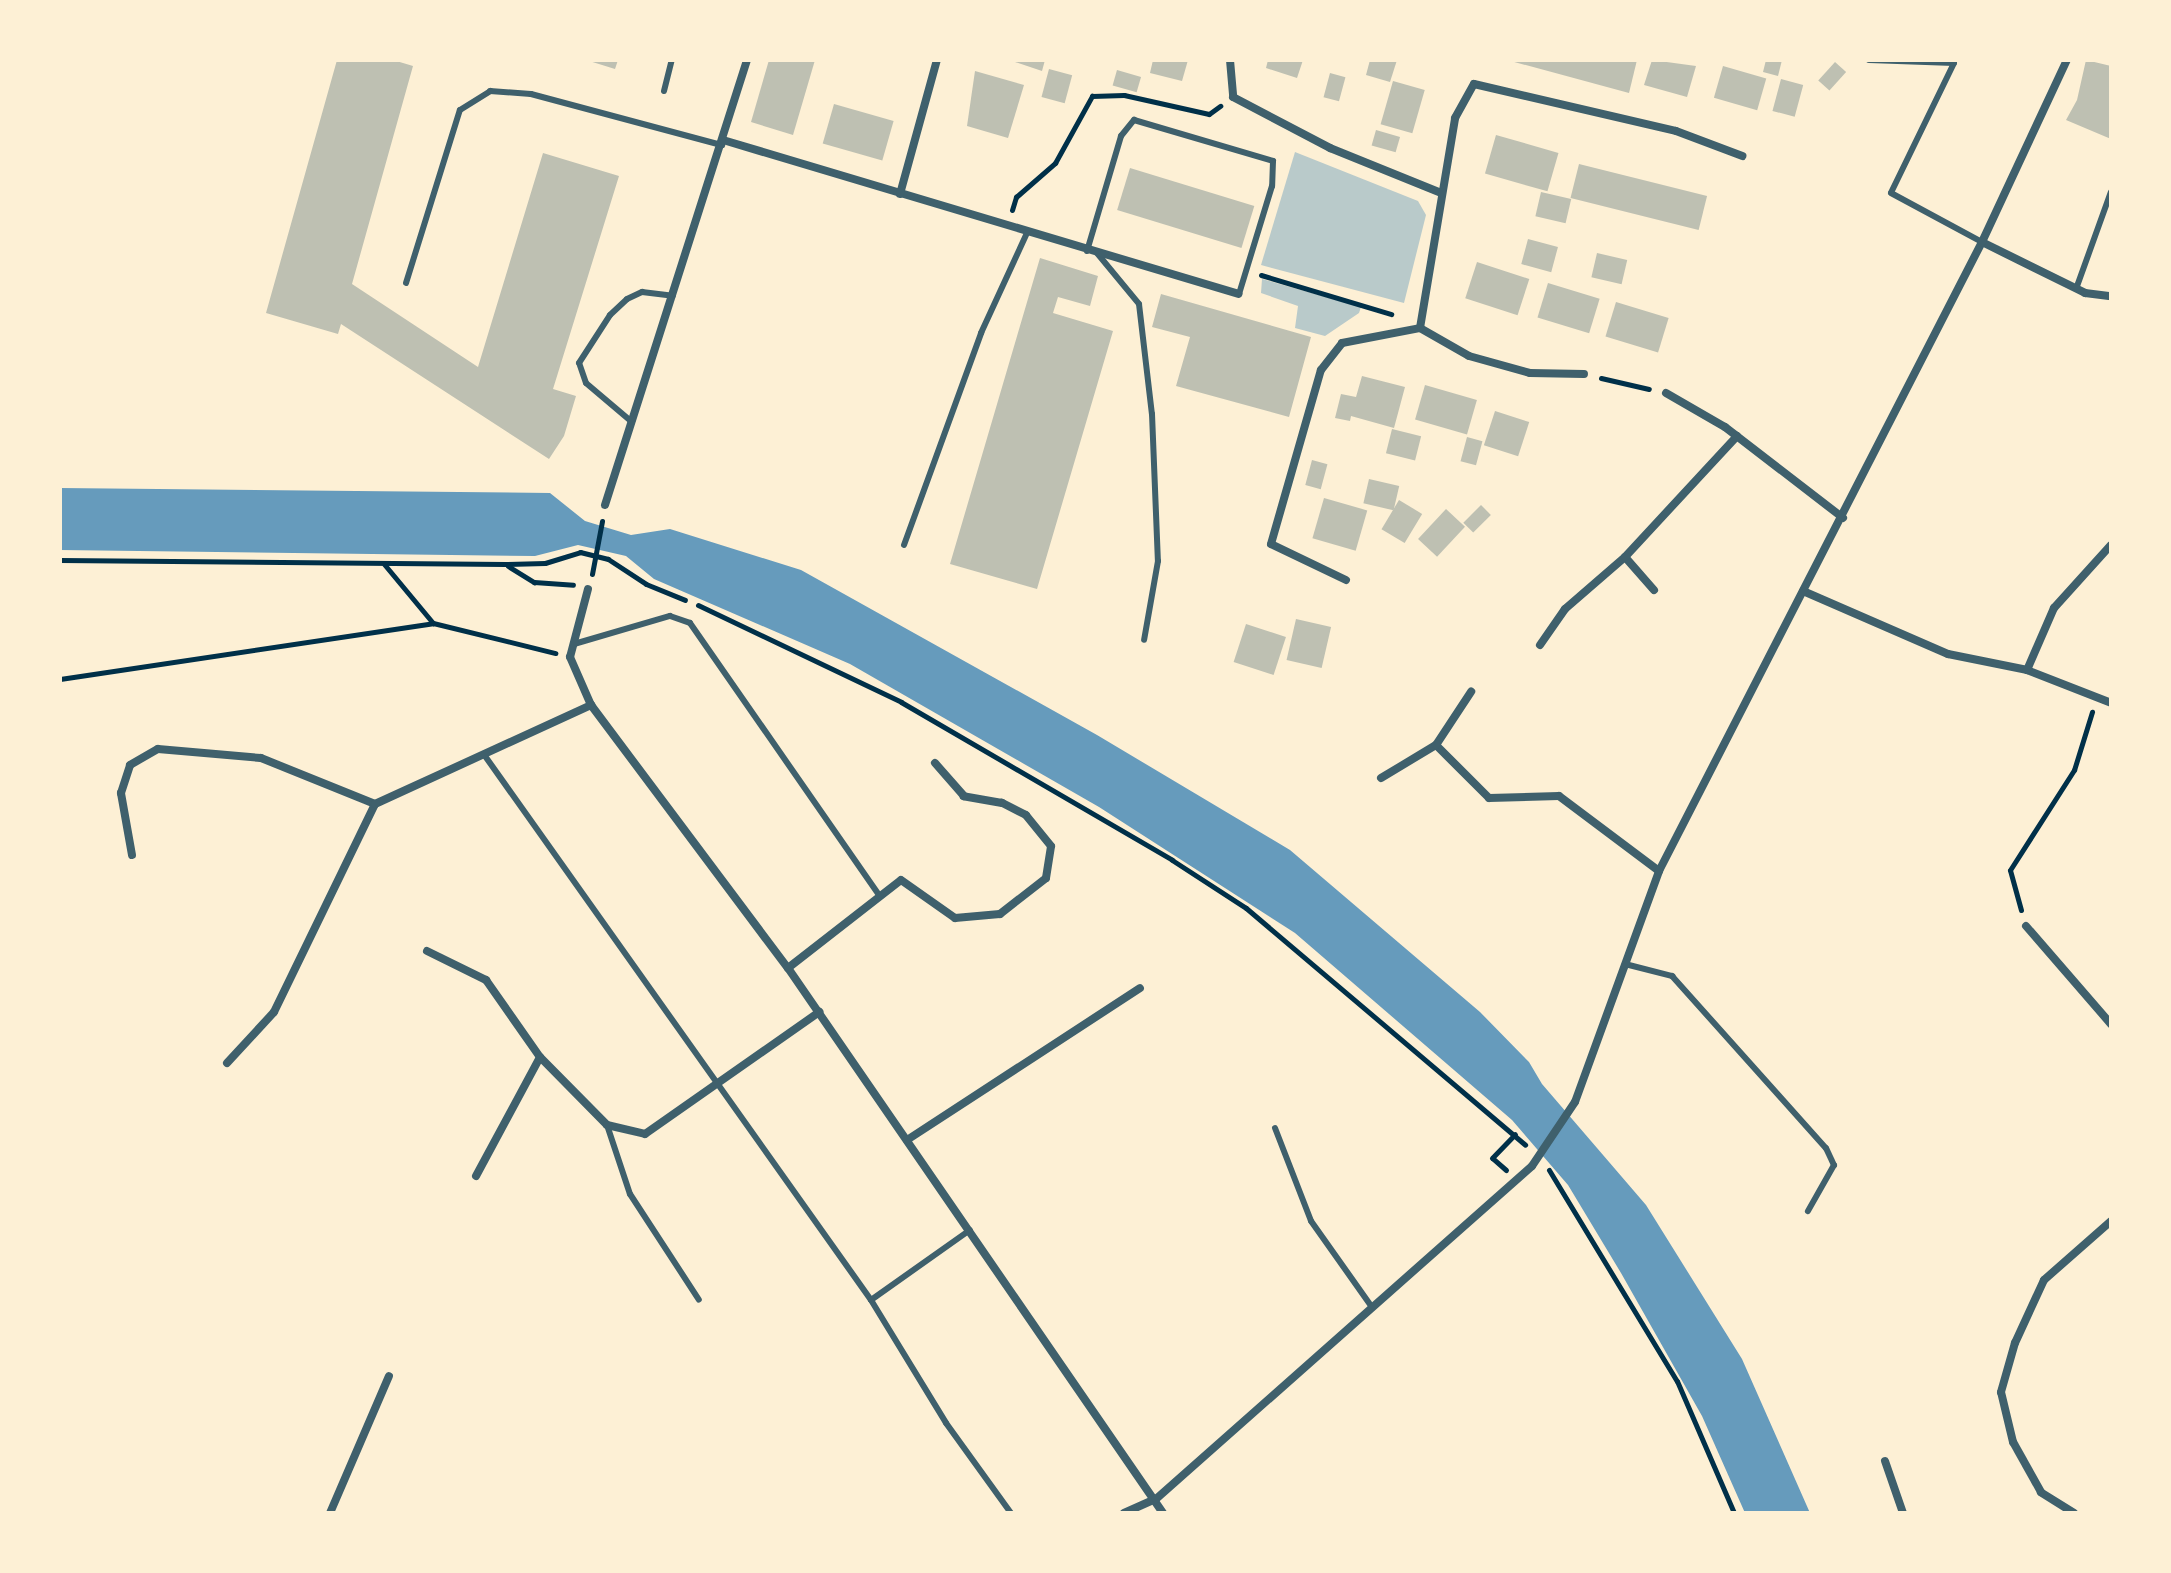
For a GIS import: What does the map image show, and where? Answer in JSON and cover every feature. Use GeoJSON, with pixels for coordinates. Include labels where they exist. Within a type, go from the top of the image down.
{"type":"FeatureCollection","features":[{"type":"Feature","properties":{"kind":"street"},"geometry":{"type":"LineString","coordinates":[[605,505],[747,60]]}},
{"type":"Feature","properties":{"kind":"street"},"geometry":{"type":"LineString","coordinates":[[900,194],[937,60]]}},
{"type":"Feature","properties":{"kind":"street"},"geometry":{"type":"LineString","coordinates":[[1230,60],[1233,97],[1330,148],[1439,192]]}},
{"type":"Feature","properties":{"kind":"street"},"geometry":{"type":"LineString","coordinates":[[1124,1513],[1156,1499],[1536,1164],[1575,1102],[1659,871],[1751,683],[1843,518],[1982,242],[2050,105],[2067,60]]}},
{"type":"Feature","properties":{"kind":"street"},"geometry":{"type":"LineString","coordinates":[[1420,328],[1439,192],[1455,118],[1474,84],[1676,131],[1742,156]]}},
{"type":"Feature","properties":{"kind":"street"},"geometry":{"type":"LineString","coordinates":[[723,143],[1239,294]]}},
{"type":"Feature","properties":{"kind":"street"},"geometry":{"type":"LineString","coordinates":[[1982,242],[2080,291],[2111,296]]}},
{"type":"Feature","properties":{"kind":"street"},"geometry":{"type":"LineString","coordinates":[[1346,580],[1271,544],[1321,370],[1342,343],[1420,328],[1469,356],[1530,373],[1584,374]]}},
{"type":"Feature","properties":{"kind":"street"},"geometry":{"type":"LineString","coordinates":[[1666,393],[1737,436],[1843,518]]}},
{"type":"Feature","properties":{"kind":"street"},"geometry":{"type":"LineString","coordinates":[[1540,645],[1565,609],[1625,557],[1737,436]]}},
{"type":"Feature","properties":{"kind":"street"},"geometry":{"type":"LineString","coordinates":[[2027,670],[2054,608],[2111,545]]}},
{"type":"Feature","properties":{"kind":"street"},"geometry":{"type":"LineString","coordinates":[[1625,557],[1654,590]]}},
{"type":"Feature","properties":{"kind":"street"},"geometry":{"type":"LineString","coordinates":[[588,589],[570,657],[591,705],[788,968],[1163,1513]]}},
{"type":"Feature","properties":{"kind":"street"},"geometry":{"type":"LineString","coordinates":[[1803,591],[1948,654],[2027,670],[2111,703]]}},
{"type":"Feature","properties":{"kind":"street"},"geometry":{"type":"LineString","coordinates":[[1381,778],[1436,745],[1471,692]]}},
{"type":"Feature","properties":{"kind":"street"},"geometry":{"type":"LineString","coordinates":[[227,1063],[274,1012],[375,804],[591,705]]}},
{"type":"Feature","properties":{"kind":"street"},"geometry":{"type":"LineString","coordinates":[[1436,745],[1489,798],[1559,796],[1659,871]]}},
{"type":"Feature","properties":{"kind":"street"},"geometry":{"type":"LineString","coordinates":[[132,855],[121,793],[130,765],[158,749],[203,750],[261,758],[375,804]]}},
{"type":"Feature","properties":{"kind":"street"},"geometry":{"type":"LineString","coordinates":[[788,968],[901,880],[955,918],[1000,914],[1046,878],[1051,846],[1026,815],[1002,803],[964,796],[935,763]]}},
{"type":"Feature","properties":{"kind":"street"},"geometry":{"type":"LineString","coordinates":[[2026,926],[2111,1024]]}},
{"type":"Feature","properties":{"kind":"street"},"geometry":{"type":"LineString","coordinates":[[427,951],[486,980],[540,1057],[607,1125],[645,1134],[819,1012]]}},
{"type":"Feature","properties":{"kind":"street"},"geometry":{"type":"LineString","coordinates":[[907,1140],[1140,988]]}},
{"type":"Feature","properties":{"kind":"street"},"geometry":{"type":"LineString","coordinates":[[476,1176],[540,1057]]}},
{"type":"Feature","properties":{"kind":"street"},"geometry":{"type":"LineString","coordinates":[[2074,1513],[2041,1492],[2013,1442],[2001,1392],[2015,1343],[2044,1280],[2111,1221]]}},
{"type":"Feature","properties":{"kind":"street"},"geometry":{"type":"LineString","coordinates":[[330,1513],[389,1376]]}},
{"type":"Feature","properties":{"kind":"street"},"geometry":{"type":"LineString","coordinates":[[1885,1461],[1903,1513]]}},
{"type":"Feature","properties":{"kind":"lane"},"geometry":{"type":"LineString","coordinates":[[664,91],[672,60]]}},
{"type":"Feature","properties":{"kind":"lane"},"geometry":{"type":"LineString","coordinates":[[1869,60],[1954,63],[1891,193],[1982,242]]}},
{"type":"Feature","properties":{"kind":"lane"},"geometry":{"type":"LineString","coordinates":[[406,283],[460,110],[490,91],[531,94],[723,143]]}},
{"type":"Feature","properties":{"kind":"lane"},"geometry":{"type":"LineString","coordinates":[[1144,640],[1158,561],[1152,414],[1139,304],[1092,252],[1121,136],[1134,120],[1273,161],[1272,186],[1239,294]]}},
{"type":"Feature","properties":{"kind":"lane"},"geometry":{"type":"LineString","coordinates":[[2080,291],[2111,192]]}},
{"type":"Feature","properties":{"kind":"lane"},"geometry":{"type":"LineString","coordinates":[[904,545],[981,333],[1027,233]]}},
{"type":"Feature","properties":{"kind":"lane"},"geometry":{"type":"LineString","coordinates":[[632,422],[586,383],[579,363],[610,315],[627,299],[642,292],[673,296]]}},
{"type":"Feature","properties":{"kind":"lane"},"geometry":{"type":"LineString","coordinates":[[574,644],[670,616],[690,623],[880,896]]}},
{"type":"Feature","properties":{"kind":"lane"},"geometry":{"type":"LineString","coordinates":[[485,756],[871,1300],[925,1380],[946,1423],[1011,1513]]}},
{"type":"Feature","properties":{"kind":"lane"},"geometry":{"type":"LineString","coordinates":[[1625,964],[1672,976],[1826,1148],[1834,1165],[1808,1211]]}},
{"type":"Feature","properties":{"kind":"lane"},"geometry":{"type":"LineString","coordinates":[[607,1125],[630,1194],[699,1300]]}},
{"type":"Feature","properties":{"kind":"lane"},"geometry":{"type":"LineString","coordinates":[[1275,1128],[1311,1221],[1372,1307]]}},
{"type":"Feature","properties":{"kind":"lane"},"geometry":{"type":"LineString","coordinates":[[871,1300],[970,1230]]}},
{"type":"Feature","properties":{"kind":"path"},"geometry":{"type":"LineString","coordinates":[[1239,294],[1263,273],[1368,303],[1420,328]]}},
{"type":"Feature","properties":{"kind":"path"},"geometry":{"type":"LineString","coordinates":[[1584,374],[1666,393]]}},
{"type":"Feature","properties":{"kind":"path"},"geometry":{"type":"LineString","coordinates":[[592,574],[605,505]]}},
{"type":"Feature","properties":{"kind":"path"},"geometry":{"type":"LineString","coordinates":[[60,560],[505,564],[545,563],[580,552],[608,559],[646,584],[901,702],[1246,908],[1515,1134],[1532,1152]]}},
{"type":"Feature","properties":{"kind":"path"},"geometry":{"type":"LineString","coordinates":[[384,563],[433,623]]}},
{"type":"Feature","properties":{"kind":"path"},"geometry":{"type":"LineString","coordinates":[[505,564],[534,582],[577,586]]}},
{"type":"Feature","properties":{"kind":"path"},"geometry":{"type":"LineString","coordinates":[[60,679],[433,623],[570,657]]}},
{"type":"Feature","properties":{"kind":"path"},"geometry":{"type":"LineString","coordinates":[[2026,926],[2010,870],[2074,770],[2097,697]]}},
{"type":"Feature","properties":{"kind":"path"},"geometry":{"type":"LineString","coordinates":[[1515,1134],[1492,1158],[1516,1180]]}},
{"type":"Feature","properties":{"kind":"path"},"geometry":{"type":"LineString","coordinates":[[1536,1164],[1677,1381],[1734,1513]]}},
{"type":"Feature","properties":{"kind":"shaded area"},"geometry":{"type":"Polygon","coordinates":[[[1295,152],[1418,201],[1426,215],[1404,303],[1261,265],[1295,152]]]}},
{"type":"Feature","properties":{"kind":"shaded area"},"geometry":{"type":"Polygon","coordinates":[[[1262,279],[1361,307],[1359,313],[1325,336],[1295,328],[1298,306],[1261,293],[1262,279]]]}},
{"type":"Feature","properties":{"kind":"water"},"geometry":{"type":"Polygon","coordinates":[[[60,488],[550,493],[585,521],[631,535],[670,529],[801,570],[1097,735],[1290,850],[1480,1012],[1529,1062],[1542,1084],[1646,1205],[1742,1359],[1810,1513],[1745,1513],[1702,1416],[1621,1273],[1568,1185],[1512,1120],[1295,933],[1099,807],[850,664],[654,579],[626,556],[578,545],[535,556],[60,550],[60,488]]]}},
{"type":"Feature","properties":{"kind":"building"},"geometry":{"type":"Polygon","coordinates":[[[337,60],[393,60],[413,66],[352,284],[478,367],[543,153],[619,176],[553,389],[576,396],[564,436],[549,459],[341,324],[338,334],[266,313],[337,60]]]}},
{"type":"Feature","properties":{"kind":"building"},"geometry":{"type":"Polygon","coordinates":[[[586,60],[618,60],[615,69],[586,60]]]}},
{"type":"Feature","properties":{"kind":"building"},"geometry":{"type":"Polygon","coordinates":[[[769,60],[815,60],[793,135],[751,122],[769,60]]]}},
{"type":"Feature","properties":{"kind":"building"},"geometry":{"type":"Polygon","coordinates":[[[1009,60],[1045,60],[1042,71],[1009,60]]]}},
{"type":"Feature","properties":{"kind":"building"},"geometry":{"type":"Polygon","coordinates":[[[1153,60],[1188,60],[1182,81],[1150,73],[1153,60]]]}},
{"type":"Feature","properties":{"kind":"building"},"geometry":{"type":"Polygon","coordinates":[[[1268,60],[1303,60],[1297,78],[1266,68],[1268,60]]]}},
{"type":"Feature","properties":{"kind":"building"},"geometry":{"type":"Polygon","coordinates":[[[1370,60],[1397,60],[1390,82],[1366,75],[1370,60]]]}},
{"type":"Feature","properties":{"kind":"building"},"geometry":{"type":"Polygon","coordinates":[[[1507,60],[1637,60],[1629,93],[1507,60]]]}},
{"type":"Feature","properties":{"kind":"building"},"geometry":{"type":"Polygon","coordinates":[[[1652,60],[1696,66],[1687,97],[1644,85],[1652,60]]]}},
{"type":"Feature","properties":{"kind":"building"},"geometry":{"type":"Polygon","coordinates":[[[1766,60],[1782,60],[1778,76],[1763,72],[1766,60]]]}},
{"type":"Feature","properties":{"kind":"building"},"geometry":{"type":"Polygon","coordinates":[[[2086,60],[2111,66],[2111,139],[2066,120],[2077,100],[2086,60]]]}},
{"type":"Feature","properties":{"kind":"building"},"geometry":{"type":"Polygon","coordinates":[[[1835,62],[1846,72],[1829,91],[1818,81],[1835,62]]]}},
{"type":"Feature","properties":{"kind":"building"},"geometry":{"type":"Polygon","coordinates":[[[1723,66],[1766,78],[1757,110],[1714,98],[1723,66]]]}},
{"type":"Feature","properties":{"kind":"building"},"geometry":{"type":"Polygon","coordinates":[[[1049,69],[1072,75],[1065,103],[1041,97],[1049,69]]]}},
{"type":"Feature","properties":{"kind":"building"},"geometry":{"type":"Polygon","coordinates":[[[1117,70],[1141,77],[1137,92],[1113,85],[1117,70]]]}},
{"type":"Feature","properties":{"kind":"building"},"geometry":{"type":"Polygon","coordinates":[[[975,71],[1024,85],[1008,138],[967,126],[975,71]]]}},
{"type":"Feature","properties":{"kind":"building"},"geometry":{"type":"Polygon","coordinates":[[[1330,73],[1345,77],[1339,101],[1324,97],[1330,73]]]}},
{"type":"Feature","properties":{"kind":"building"},"geometry":{"type":"Polygon","coordinates":[[[1781,79],[1803,85],[1795,117],[1772,111],[1781,79]]]}},
{"type":"Feature","properties":{"kind":"building"},"geometry":{"type":"Polygon","coordinates":[[[1393,81],[1425,90],[1412,133],[1381,124],[1393,81]]]}},
{"type":"Feature","properties":{"kind":"building"},"geometry":{"type":"Polygon","coordinates":[[[834,104],[894,121],[882,161],[823,143],[834,104]]]}},
{"type":"Feature","properties":{"kind":"building"},"geometry":{"type":"Polygon","coordinates":[[[1376,130],[1400,137],[1396,152],[1372,145],[1376,130]]]}},
{"type":"Feature","properties":{"kind":"building"},"geometry":{"type":"Polygon","coordinates":[[[1496,135],[1558,153],[1547,191],[1485,173],[1496,135]]]}},
{"type":"Feature","properties":{"kind":"building"},"geometry":{"type":"Polygon","coordinates":[[[1579,164],[1707,196],[1699,230],[1571,198],[1579,164]]]}},
{"type":"Feature","properties":{"kind":"building"},"geometry":{"type":"Polygon","coordinates":[[[1130,168],[1254,206],[1241,248],[1117,210],[1130,168]]]}},
{"type":"Feature","properties":{"kind":"building"},"geometry":{"type":"Polygon","coordinates":[[[1541,192],[1571,199],[1566,223],[1535,216],[1541,192]]]}},
{"type":"Feature","properties":{"kind":"building"},"geometry":{"type":"Polygon","coordinates":[[[1528,239],[1558,247],[1551,272],[1521,264],[1528,239]]]}},
{"type":"Feature","properties":{"kind":"building"},"geometry":{"type":"Polygon","coordinates":[[[1597,253],[1627,260],[1622,284],[1591,277],[1597,253]]]}},
{"type":"Feature","properties":{"kind":"building"},"geometry":{"type":"Polygon","coordinates":[[[1040,258],[1098,276],[1090,306],[1058,297],[1053,313],[1113,331],[1037,589],[950,564],[1040,258]]]}},
{"type":"Feature","properties":{"kind":"building"},"geometry":{"type":"Polygon","coordinates":[[[1477,262],[1529,279],[1518,315],[1465,298],[1477,262]]]}},
{"type":"Feature","properties":{"kind":"building"},"geometry":{"type":"Polygon","coordinates":[[[1548,283],[1600,299],[1589,333],[1537,317],[1548,283]]]}},
{"type":"Feature","properties":{"kind":"building"},"geometry":{"type":"Polygon","coordinates":[[[1161,294],[1311,337],[1289,417],[1176,386],[1190,337],[1152,327],[1161,294]]]}},
{"type":"Feature","properties":{"kind":"building"},"geometry":{"type":"Polygon","coordinates":[[[1616,302],[1669,318],[1658,353],[1605,336],[1616,302]]]}},
{"type":"Feature","properties":{"kind":"building"},"geometry":{"type":"Polygon","coordinates":[[[1362,376],[1405,387],[1394,428],[1351,416],[1350,421],[1335,418],[1341,394],[1356,397],[1362,376]]]}},
{"type":"Feature","properties":{"kind":"building"},"geometry":{"type":"Polygon","coordinates":[[[1425,385],[1477,400],[1467,434],[1415,420],[1425,385]]]}},
{"type":"Feature","properties":{"kind":"building"},"geometry":{"type":"Polygon","coordinates":[[[1495,411],[1529,422],[1518,456],[1484,445],[1495,411]]]}},
{"type":"Feature","properties":{"kind":"building"},"geometry":{"type":"Polygon","coordinates":[[[1392,429],[1421,436],[1415,461],[1386,453],[1392,429]]]}},
{"type":"Feature","properties":{"kind":"building"},"geometry":{"type":"Polygon","coordinates":[[[1467,437],[1482,441],[1476,465],[1461,461],[1467,437]]]}},
{"type":"Feature","properties":{"kind":"building"},"geometry":{"type":"Polygon","coordinates":[[[1312,460],[1327,464],[1321,489],[1305,485],[1312,460]]]}},
{"type":"Feature","properties":{"kind":"building"},"geometry":{"type":"Polygon","coordinates":[[[1369,479],[1399,486],[1394,510],[1363,503],[1369,479]]]}},
{"type":"Feature","properties":{"kind":"building"},"geometry":{"type":"Polygon","coordinates":[[[1324,498],[1367,510],[1356,551],[1312,538],[1324,498]]]}},
{"type":"Feature","properties":{"kind":"building"},"geometry":{"type":"Polygon","coordinates":[[[1399,500],[1422,514],[1405,543],[1381,529],[1399,500]]]}},
{"type":"Feature","properties":{"kind":"building"},"geometry":{"type":"Polygon","coordinates":[[[1481,505],[1491,515],[1473,533],[1463,523],[1481,505]]]}},
{"type":"Feature","properties":{"kind":"building"},"geometry":{"type":"Polygon","coordinates":[[[1446,509],[1465,527],[1437,557],[1418,539],[1446,509]]]}},
{"type":"Feature","properties":{"kind":"building"},"geometry":{"type":"Polygon","coordinates":[[[1296,619],[1331,627],[1322,668],[1287,660],[1296,619]]]}},
{"type":"Feature","properties":{"kind":"building"},"geometry":{"type":"Polygon","coordinates":[[[1246,624],[1286,637],[1274,675],[1234,662],[1246,624]]]}}]}
